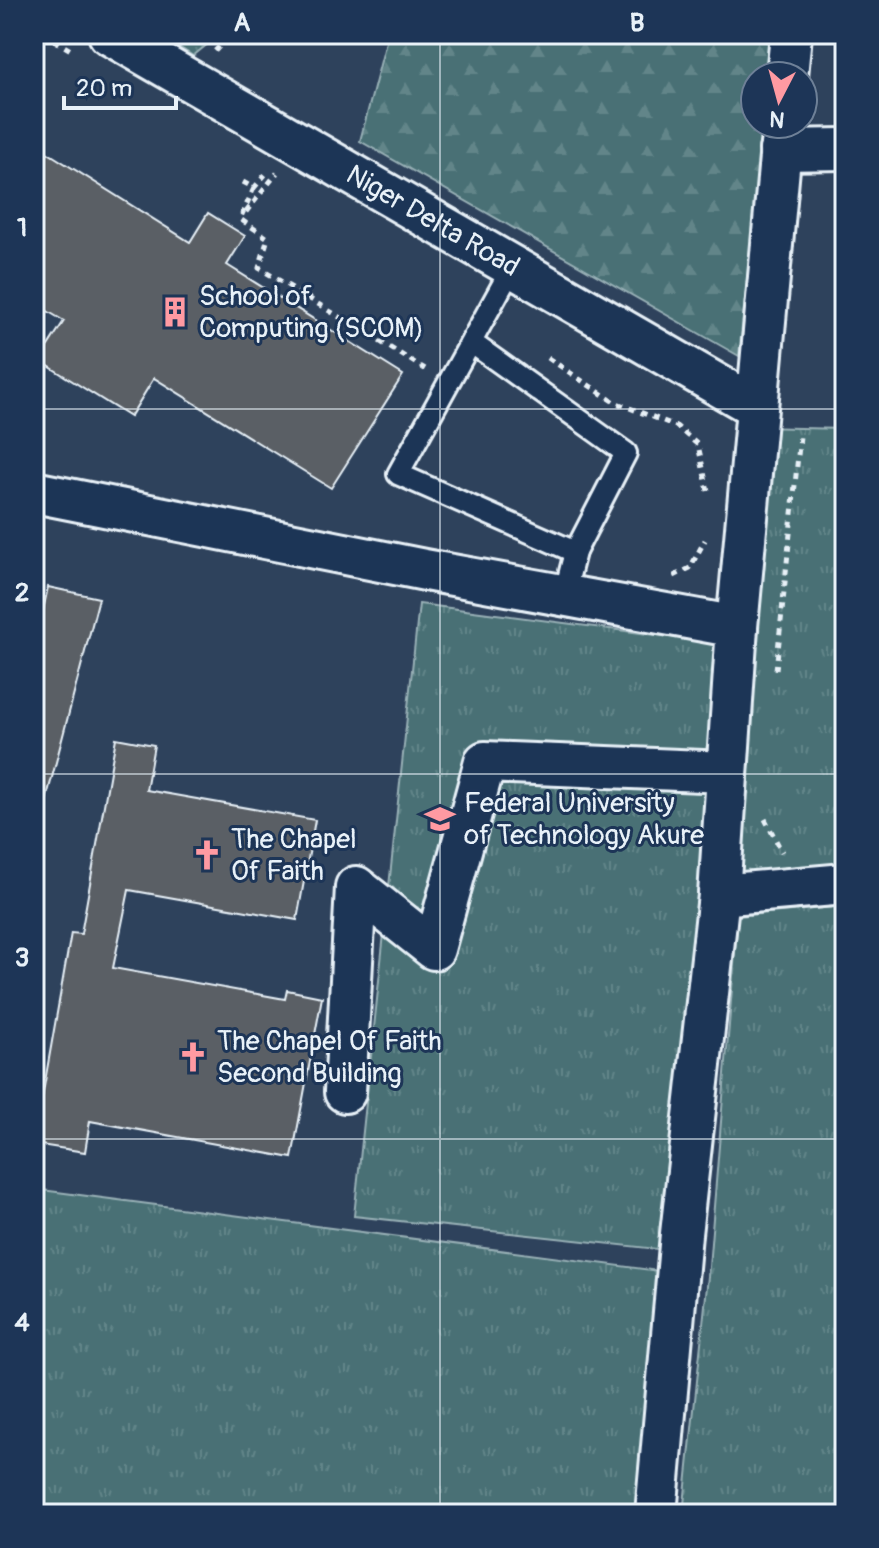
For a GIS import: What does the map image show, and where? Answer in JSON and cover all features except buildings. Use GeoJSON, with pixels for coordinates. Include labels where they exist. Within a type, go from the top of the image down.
{"type":"FeatureCollection","features":[{"type":"Feature","properties":{"kind":"street","name":"Niger Delta Road"},"geometry":{"type":"LineString","coordinates":[[109,34],[756,407]]}},
{"type":"Feature","properties":{"kind":"street"},"geometry":{"type":"LineString","coordinates":[[789,60],[791,34]]}},
{"type":"Feature","properties":{"kind":"street"},"geometry":{"type":"LineString","coordinates":[[656,1514],[681,1234],[719,895],[737,627],[782,140]]}},
{"type":"Feature","properties":{"kind":"street"},"geometry":{"type":"LineString","coordinates":[[798,140],[845,149]]}},
{"type":"Feature","properties":{"kind":"street"},"geometry":{"type":"LineString","coordinates":[[34,492],[737,627]]}},
{"type":"Feature","properties":{"kind":"street"},"geometry":{"type":"LineString","coordinates":[[345,1092],[356,887],[434,949],[485,762],[727,772]]}},
{"type":"Feature","properties":{"kind":"street"},"geometry":{"type":"LineString","coordinates":[[719,895],[829,885]]}},
{"type":"Feature","properties":{"kind":"lane"},"geometry":{"type":"LineString","coordinates":[[513,266],[398,474],[575,552]]}},
{"type":"Feature","properties":{"kind":"lane"},"geometry":{"type":"LineString","coordinates":[[472,343],[626,453],[575,552],[564,596]]}},
{"type":"Feature","properties":{"kind":"path"},"geometry":{"type":"LineString","coordinates":[[240,219],[300,144]]}},
{"type":"Feature","properties":{"kind":"path"},"geometry":{"type":"LineString","coordinates":[[240,219],[254,188]]}},
{"type":"Feature","properties":{"kind":"path"},"geometry":{"type":"LineString","coordinates":[[240,219],[268,238],[259,268],[429,372]]}},
{"type":"Feature","properties":{"kind":"path"},"geometry":{"type":"LineString","coordinates":[[538,351],[614,402],[676,426],[698,445],[710,499]]}},
{"type":"Feature","properties":{"kind":"path"},"geometry":{"type":"LineString","coordinates":[[776,672],[800,436]]}},
{"type":"Feature","properties":{"kind":"path"},"geometry":{"type":"LineString","coordinates":[[666,580],[690,568],[706,539]]}},
{"type":"Feature","properties":{"kind":"path"},"geometry":{"type":"LineString","coordinates":[[762,814],[785,858],[829,885]]}},
{"type":"Feature","properties":{"kind":"shaded area","name":"Federal University of Technology Akure"},"geometry":{"type":"Polygon","coordinates":[[[34,34],[845,34],[845,1514],[34,1514],[34,34]]]}},
{"type":"Feature","properties":{"kind":"green space"},"geometry":{"type":"Polygon","coordinates":[[[159,34],[220,34],[193,56],[159,34]]]}},
{"type":"Feature","properties":{"kind":"green space"},"geometry":{"type":"Polygon","coordinates":[[[388,34],[773,34],[770,60],[739,60],[739,140],[761,140],[739,356],[360,141],[388,34]]]}},
{"type":"Feature","properties":{"kind":"green space"},"geometry":{"type":"Polygon","coordinates":[[[755,427],[845,429],[845,884],[726,895],[755,427]]]}},
{"type":"Feature","properties":{"kind":"green space"},"geometry":{"type":"Polygon","coordinates":[[[419,604],[725,644],[666,1250],[354,1216],[419,604]]]}},
{"type":"Feature","properties":{"kind":"green space"},"geometry":{"type":"Polygon","coordinates":[[[845,906],[845,1514],[683,1514],[709,1267],[738,916],[845,906]]]}},
{"type":"Feature","properties":{"kind":"green space"},"geometry":{"type":"Polygon","coordinates":[[[34,1189],[659,1271],[640,1514],[34,1514],[34,1189]]]}},
{"type":"Feature","properties":{"kind":"place","name":"School of Computing (SCOM)"},"geometry":{"type":"Point","coordinates":[175,312]}},
{"type":"Feature","properties":{"kind":"place","name":"Federal University of Technology Akure"},"geometry":{"type":"Point","coordinates":[440,819]}},
{"type":"Feature","properties":{"kind":"place","name":"The Chapel Of Faith"},"geometry":{"type":"Point","coordinates":[207,855]}},
{"type":"Feature","properties":{"kind":"place","name":"The Chapel Of Faith Second Building"},"geometry":{"type":"Point","coordinates":[193,1057]}}]}
